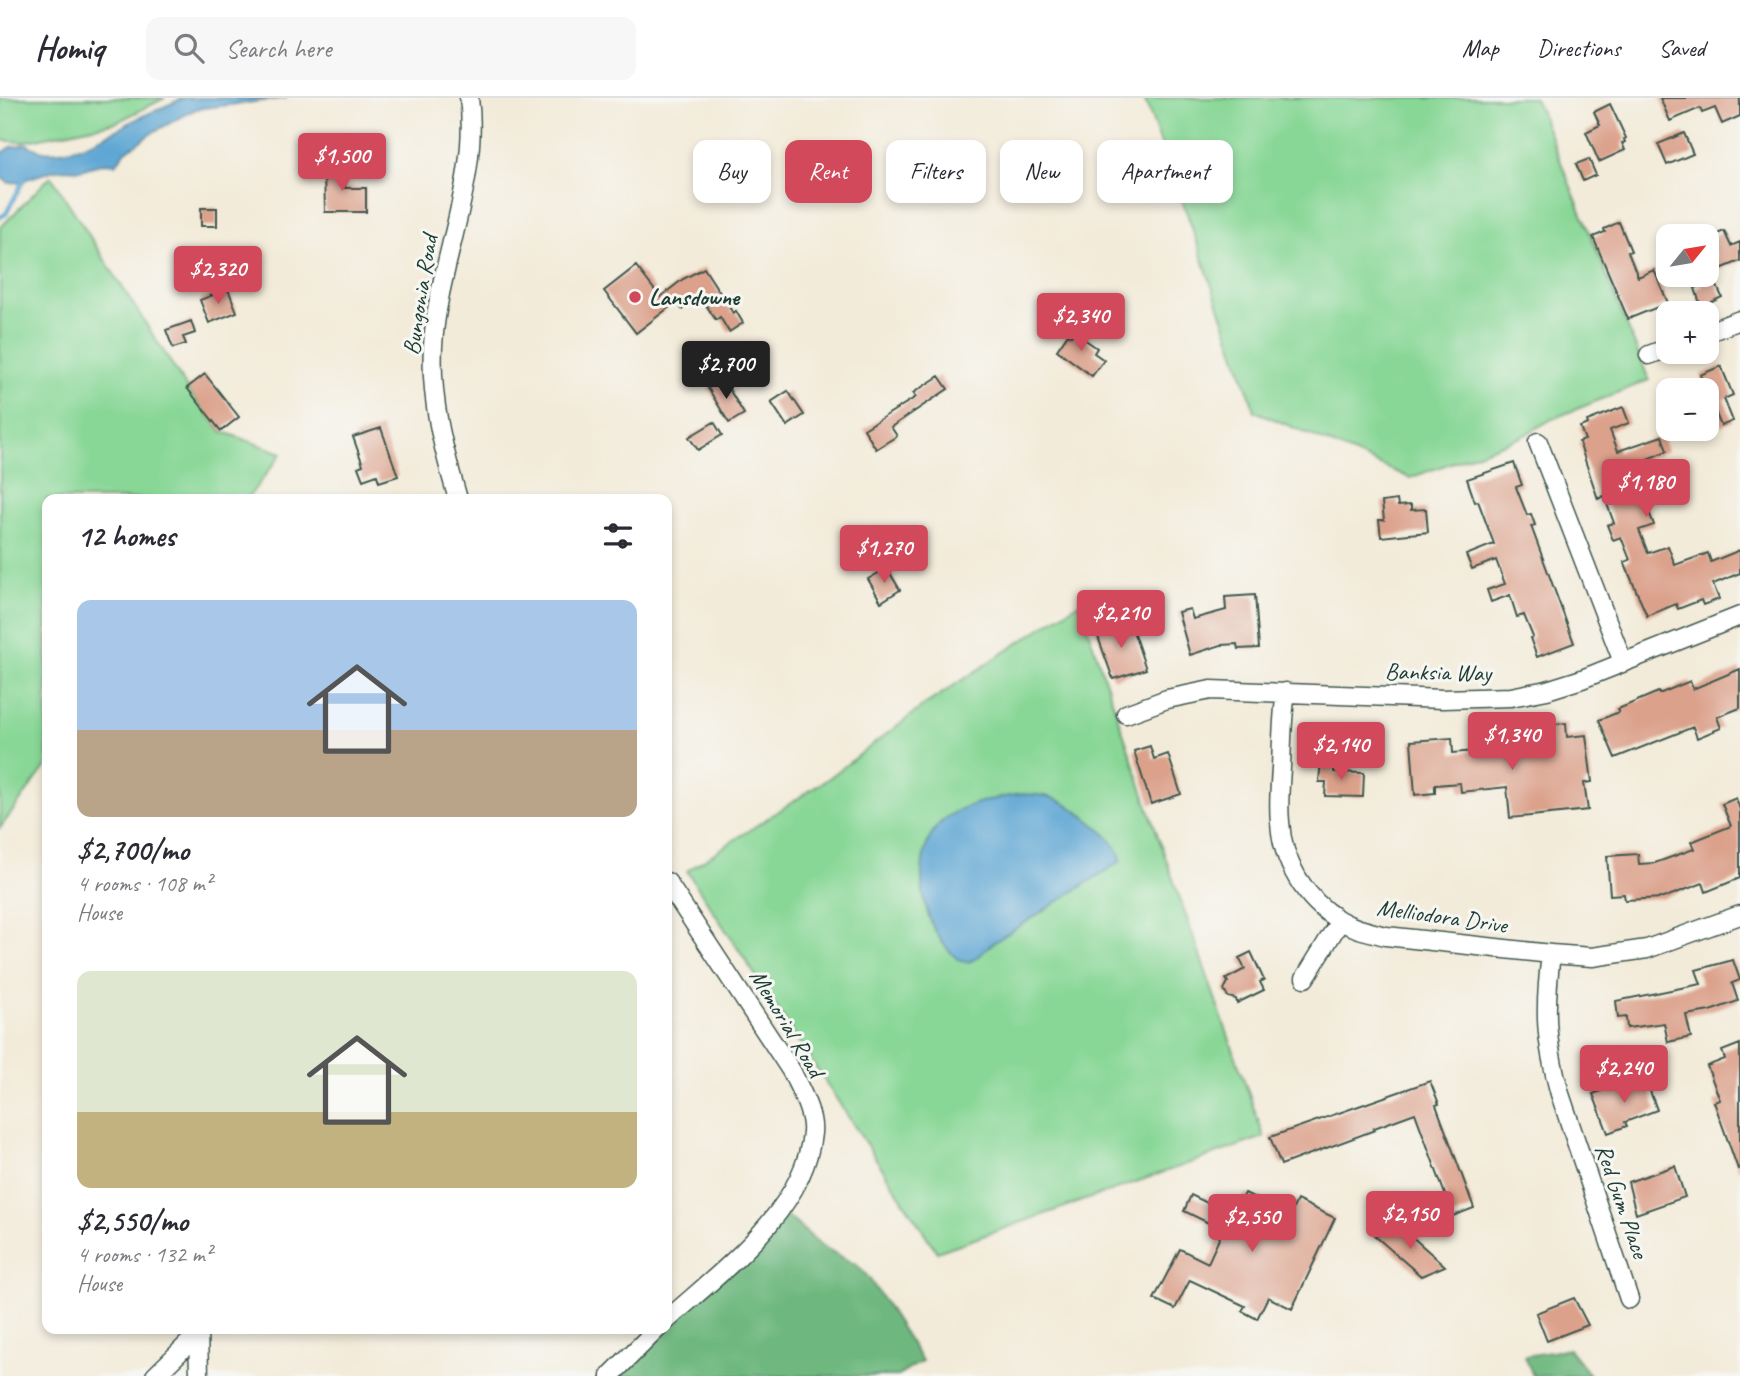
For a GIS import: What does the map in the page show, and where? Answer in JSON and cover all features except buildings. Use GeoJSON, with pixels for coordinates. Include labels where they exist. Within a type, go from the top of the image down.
{"type":"FeatureCollection","features":[{"type":"Feature","properties":{"kind":"street","name":"Bungonia Road"},"geometry":{"type":"LineString","coordinates":[[457,494],[438,426],[434,397],[433,345],[470,146],[469,98]]}},
{"type":"Feature","properties":{"kind":"street"},"geometry":{"type":"LineString","coordinates":[[1719,328],[1740,320]]}},
{"type":"Feature","properties":{"kind":"street"},"geometry":{"type":"LineString","coordinates":[[1649,355],[1656,352]]}},
{"type":"Feature","properties":{"kind":"street"},"geometry":{"type":"LineString","coordinates":[[1538,442],[1623,662]]}},
{"type":"Feature","properties":{"kind":"street","name":"Banksia Way"},"geometry":{"type":"LineString","coordinates":[[1126,714],[1167,699],[1211,690],[1443,699],[1510,697],[1547,690],[1582,679],[1740,616]]}},
{"type":"Feature","properties":{"kind":"street","name":"Melliodora Drive"},"geometry":{"type":"LineString","coordinates":[[1286,692],[1280,790],[1280,824],[1284,848],[1293,870],[1309,895],[1340,921],[1386,936],[1592,957],[1647,949],[1738,921]]}},
{"type":"Feature","properties":{"kind":"street","name":"Memorial Road"},"geometry":{"type":"LineString","coordinates":[[672,890],[792,1073],[805,1102],[813,1131],[794,1190],[779,1210],[737,1258],[672,1316]]}},
{"type":"Feature","properties":{"kind":"street"},"geometry":{"type":"LineString","coordinates":[[1305,978],[1340,921]]}},
{"type":"Feature","properties":{"kind":"street","name":"Red Gum Place"},"geometry":{"type":"LineString","coordinates":[[1551,954],[1545,1017],[1550,1059],[1629,1299]]}},
{"type":"Feature","properties":{"kind":"street"},"geometry":{"type":"LineString","coordinates":[[155,1376],[195,1334]]}},
{"type":"Feature","properties":{"kind":"street"},"geometry":{"type":"LineString","coordinates":[[198,1334],[199,1376]]}},
{"type":"Feature","properties":{"kind":"street"},"geometry":{"type":"LineString","coordinates":[[610,1376],[652,1334]]}},
{"type":"Feature","properties":{"kind":"green space"},"geometry":{"type":"Polygon","coordinates":[[[0,98],[165,98],[117,122],[22,142],[0,140],[0,98]]]}},
{"type":"Feature","properties":{"kind":"green space"},"geometry":{"type":"Polygon","coordinates":[[[1144,98],[1535,98],[1649,380],[1552,419],[1521,437],[1410,478],[1255,411],[1183,203],[1233,203],[1233,140],[1160,140],[1144,98]]]}},
{"type":"Feature","properties":{"kind":"green space"},"geometry":{"type":"Polygon","coordinates":[[[51,176],[187,388],[221,431],[282,453],[251,494],[42,494],[42,772],[0,828],[0,228],[51,176]]]}},
{"type":"Feature","properties":{"kind":"green space"},"geometry":{"type":"Polygon","coordinates":[[[1079,603],[1264,1137],[937,1252],[687,871],[829,778],[926,704],[1079,603]]]}},
{"type":"Feature","properties":{"kind":"green space"},"geometry":{"type":"Polygon","coordinates":[[[786,1215],[822,1246],[858,1266],[869,1278],[922,1361],[898,1376],[618,1376],[659,1334],[672,1334],[672,1322],[786,1215]]]}},
{"type":"Feature","properties":{"kind":"green space"},"geometry":{"type":"Polygon","coordinates":[[[1569,1349],[1591,1376],[1533,1376],[1525,1356],[1569,1349]]]}},
{"type":"Feature","properties":{"kind":"water"},"geometry":{"type":"Polygon","coordinates":[[[183,98],[287,98],[196,109],[155,131],[126,151],[116,164],[104,163],[80,170],[51,171],[18,182],[9,183],[0,177],[0,155],[11,147],[27,144],[52,152],[67,150],[96,140],[183,98]]]}},
{"type":"Feature","properties":{"kind":"water"},"geometry":{"type":"Polygon","coordinates":[[[1020,794],[1049,797],[1072,808],[1104,834],[1119,853],[1121,861],[993,943],[974,959],[964,962],[946,947],[930,920],[922,885],[925,851],[931,836],[948,816],[978,803],[1020,794]]]}},
{"type":"Feature","properties":{"kind":"waterway"},"geometry":{"type":"LineString","coordinates":[[0,217],[6,214],[25,177]]}},
{"type":"Feature","properties":{"kind":"place","name":"Lansdowne"},"geometry":{"type":"Point","coordinates":[635,297]}}]}
